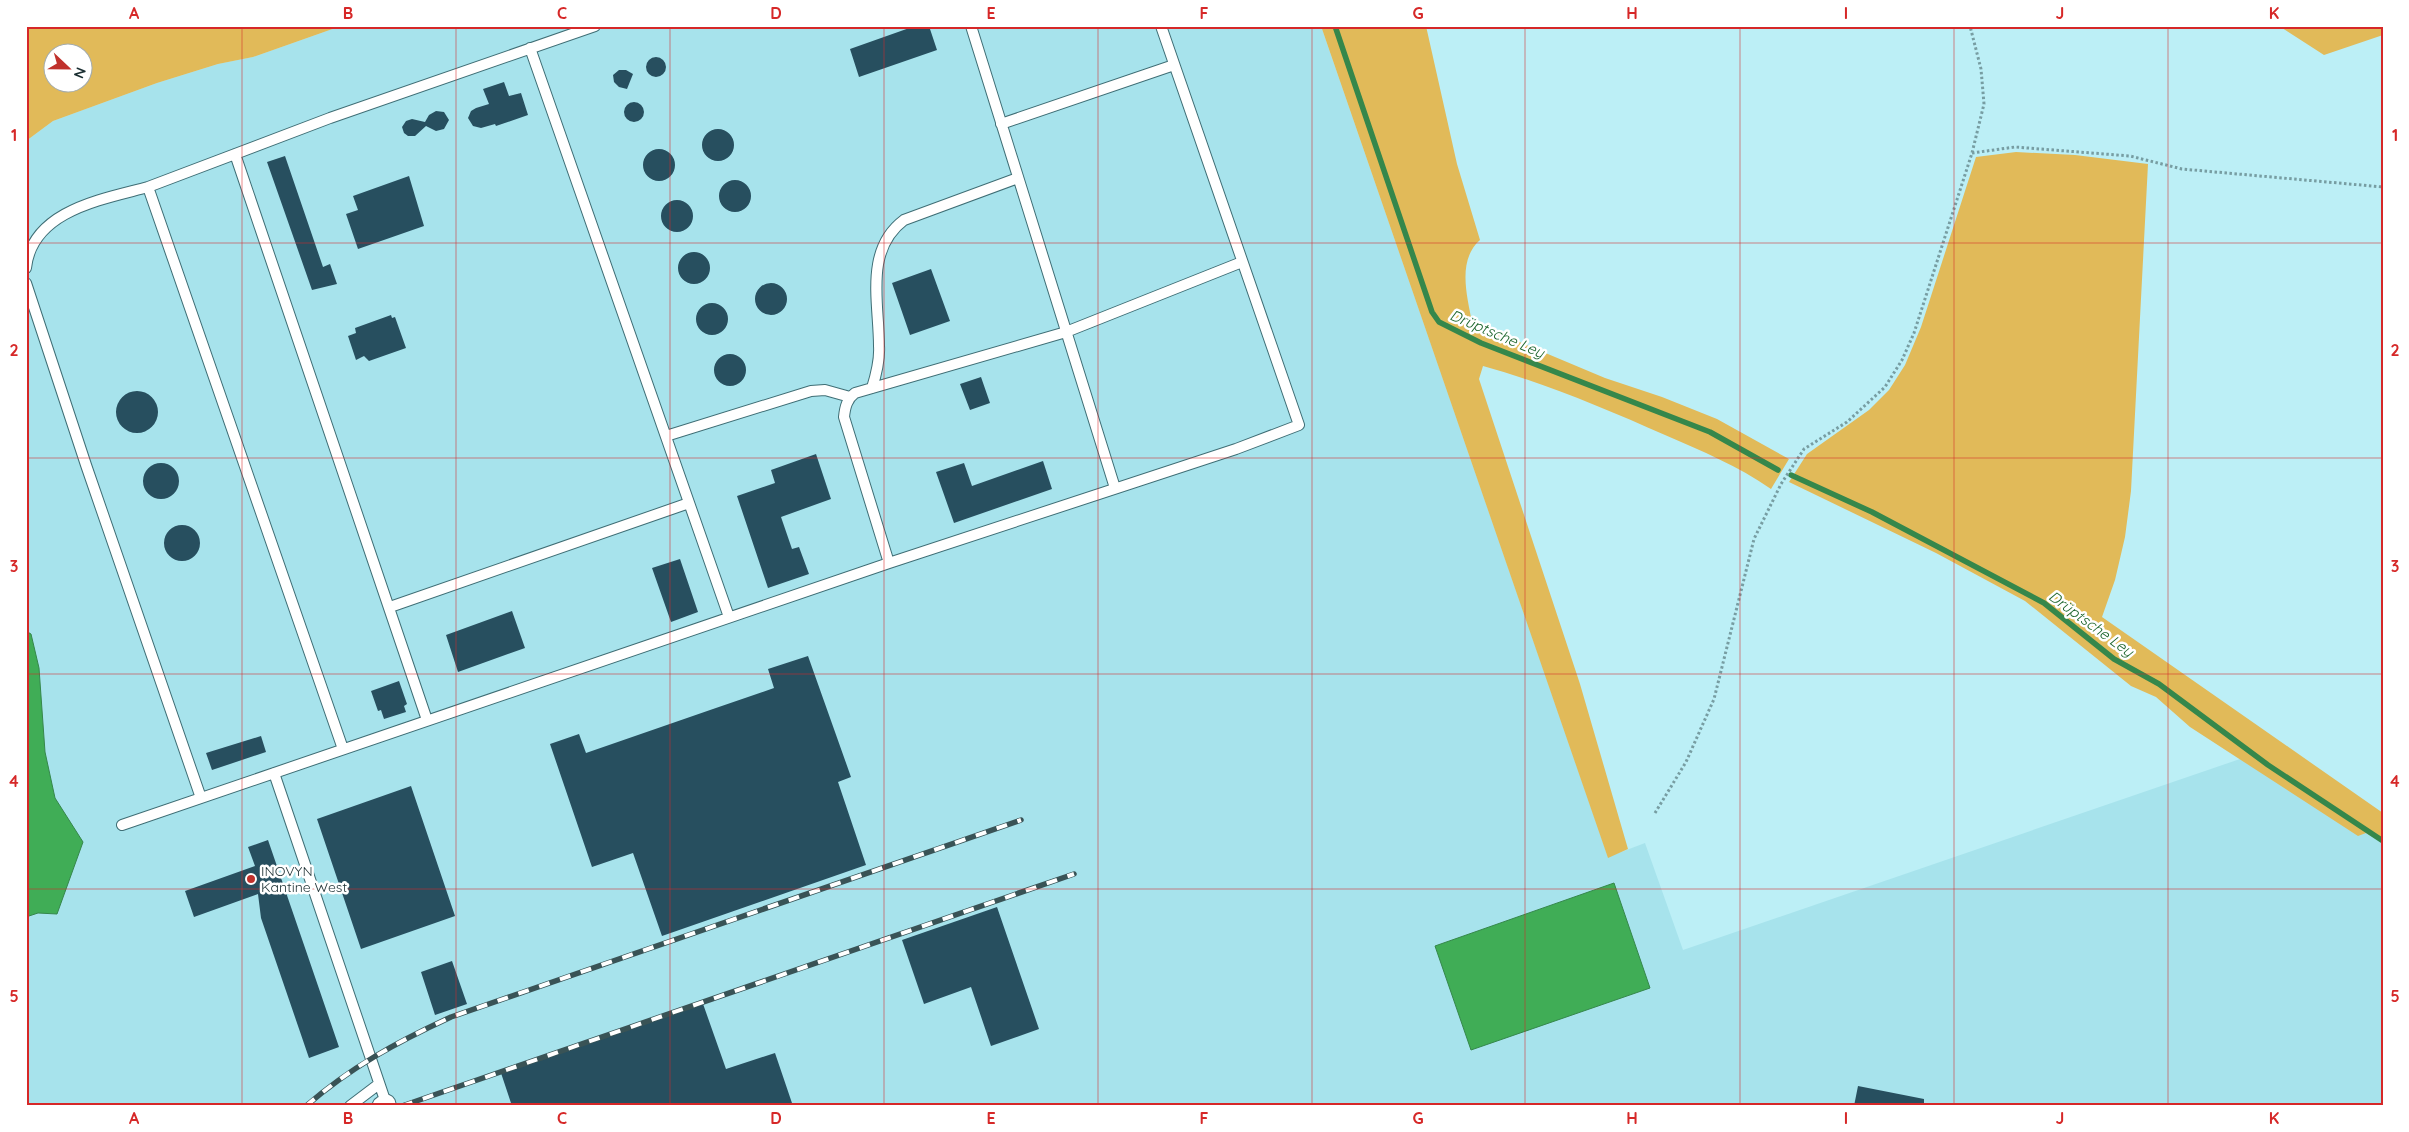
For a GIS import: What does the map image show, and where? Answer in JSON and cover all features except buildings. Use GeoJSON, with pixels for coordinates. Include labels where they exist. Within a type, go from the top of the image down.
{"type":"FeatureCollection","features":[{"type":"Feature","properties":{"kind":"lane"},"geometry":{"type":"LineString","coordinates":[[26,268],[30,252],[47,227],[61,217],[85,205],[148,187],[330,118],[595,26]]}},
{"type":"Feature","properties":{"kind":"lane"},"geometry":{"type":"LineString","coordinates":[[971,26],[1115,488]]}},
{"type":"Feature","properties":{"kind":"lane"},"geometry":{"type":"LineString","coordinates":[[122,825],[729,617],[1236,449],[1298,425],[1161,26]]}},
{"type":"Feature","properties":{"kind":"lane"},"geometry":{"type":"LineString","coordinates":[[530,48],[729,617]]}},
{"type":"Feature","properties":{"kind":"lane"},"geometry":{"type":"LineString","coordinates":[[1001,124],[1174,65]]}},
{"type":"Feature","properties":{"kind":"lane"},"geometry":{"type":"LineString","coordinates":[[235,154],[427,720]]}},
{"type":"Feature","properties":{"kind":"lane"},"geometry":{"type":"LineString","coordinates":[[872,388],[880,347],[876,313],[878,260],[882,245],[894,227],[904,220],[1018,178]]}},
{"type":"Feature","properties":{"kind":"lane"},"geometry":{"type":"LineString","coordinates":[[148,187],[343,749]]}},
{"type":"Feature","properties":{"kind":"lane"},"geometry":{"type":"LineString","coordinates":[[666,436],[811,391],[825,390],[850,397],[872,388],[1066,332],[1242,262]]}},
{"type":"Feature","properties":{"kind":"lane"},"geometry":{"type":"LineString","coordinates":[[26,283],[82,456],[201,798]]}},
{"type":"Feature","properties":{"kind":"lane"},"geometry":{"type":"LineString","coordinates":[[850,397],[846,405],[844,417],[889,563]]}},
{"type":"Feature","properties":{"kind":"lane"},"geometry":{"type":"LineString","coordinates":[[390,608],[689,503]]}},
{"type":"Feature","properties":{"kind":"lane"},"geometry":{"type":"LineString","coordinates":[[274,773],[385,1105]]}},
{"type":"Feature","properties":{"kind":"lane"},"geometry":{"type":"LineString","coordinates":[[350,1106],[379,1084]]}},
{"type":"Feature","properties":{"kind":"path"},"geometry":{"type":"LineString","coordinates":[[1655,813],[1686,762],[1714,699],[1754,539],[1767,511],[1796,459],[1804,450],[1827,436],[1868,404],[1885,387],[1902,360],[1914,333],[1972,153],[1984,104],[1981,69],[1970,26]]}},
{"type":"Feature","properties":{"kind":"path"},"geometry":{"type":"LineString","coordinates":[[1972,153],[2015,147],[2066,150],[2130,156],[2182,168],[2383,187]]}},
{"type":"Feature","properties":{"kind":"shaded area"},"geometry":{"type":"Polygon","coordinates":[[[26,26],[341,26],[253,57],[218,64],[157,83],[53,121],[26,141],[26,26]]]}},
{"type":"Feature","properties":{"kind":"shaded area"},"geometry":{"type":"Polygon","coordinates":[[[341,26],[1321,26],[1608,857],[1645,843],[1683,950],[2240,759],[2383,843],[2383,1106],[26,1106],[26,141],[53,121],[157,83],[218,64],[253,57],[341,26]]]}},
{"type":"Feature","properties":{"kind":"shaded area"},"geometry":{"type":"Polygon","coordinates":[[[1321,26],[1426,26],[1457,164],[1480,240],[1468,258],[1466,268],[1466,290],[1472,322],[1605,378],[1662,397],[1717,419],[1789,459],[1771,489],[1720,459],[1693,447],[1552,388],[1483,366],[1479,379],[1580,684],[1628,849],[1608,858],[1321,26]]]}},
{"type":"Feature","properties":{"kind":"shaded area"},"geometry":{"type":"Polygon","coordinates":[[[2279,26],[2383,26],[2383,35],[2324,55],[2279,26]]]}},
{"type":"Feature","properties":{"kind":"shaded area"},"geometry":{"type":"Polygon","coordinates":[[[2016,152],[2075,155],[2148,164],[2131,491],[2125,537],[2115,580],[2102,617],[2383,813],[2383,843],[2366,833],[2358,836],[2190,727],[2156,697],[2131,686],[2025,601],[1936,553],[1789,482],[1807,454],[1869,410],[1889,390],[1905,365],[1921,327],[1976,157],[2016,152]]]}},
{"type":"Feature","properties":{"kind":"shaded area"},"geometry":{"type":"Polygon","coordinates":[[[26,631],[31,634],[39,668],[45,752],[55,798],[83,842],[57,914],[38,913],[26,917],[26,631]]]}},
{"type":"Feature","properties":{"kind":"shaded area"},"geometry":{"type":"Polygon","coordinates":[[[1614,883],[1650,988],[1471,1050],[1435,946],[1614,883]]]}},
{"type":"Feature","properties":{"kind":"waterway","name":"Drüptsche Ley"},"geometry":{"type":"LineString","coordinates":[[1335,26],[1432,312],[1439,322],[1481,343],[1710,432],[1778,470]]}},
{"type":"Feature","properties":{"kind":"waterway","name":"Drüptsche Ley"},"geometry":{"type":"LineString","coordinates":[[1791,475],[1872,512],[2044,603],[2114,659],[2159,684],[2268,765],[2383,841]]}},
{"type":"Feature","properties":{"kind":"railway"},"geometry":{"type":"LineString","coordinates":[[306,1106],[357,1067],[412,1036],[451,1017],[1021,820]]}},
{"type":"Feature","properties":{"kind":"railway"},"geometry":{"type":"LineString","coordinates":[[402,1106],[1074,874]]}},
{"type":"Feature","properties":{"kind":"place","name":"INOVYN Kantine West"},"geometry":{"type":"Point","coordinates":[251,879]}}]}
